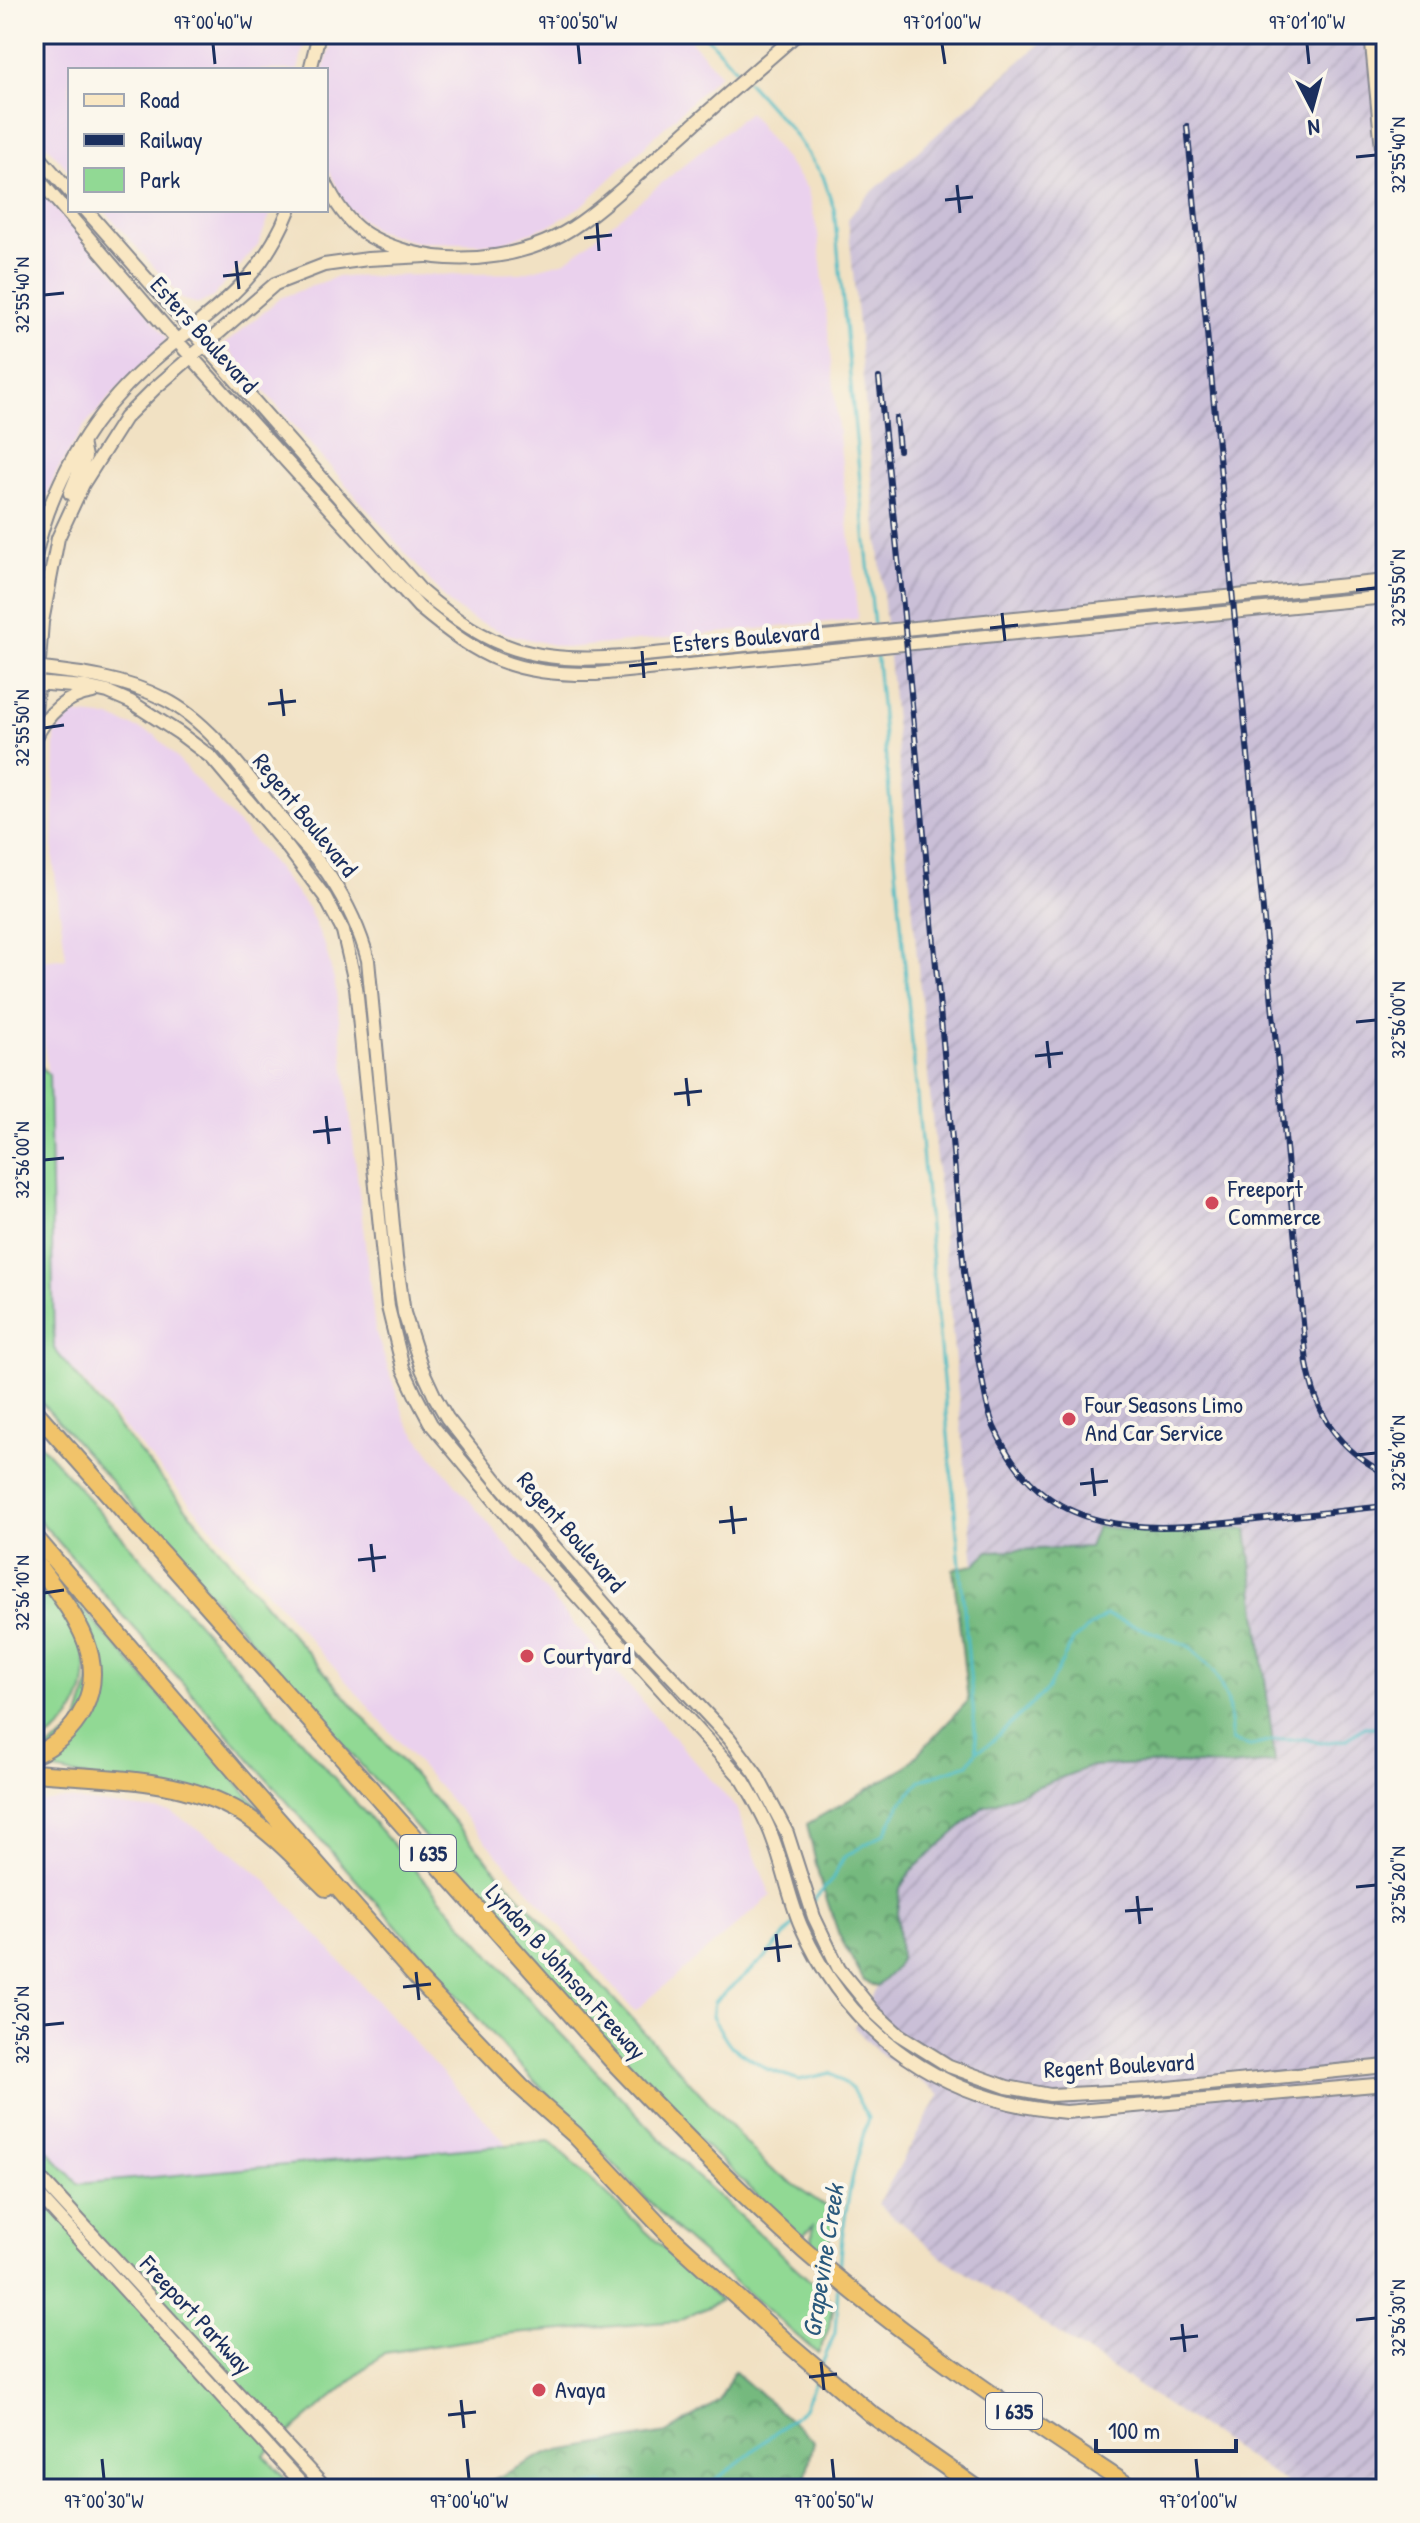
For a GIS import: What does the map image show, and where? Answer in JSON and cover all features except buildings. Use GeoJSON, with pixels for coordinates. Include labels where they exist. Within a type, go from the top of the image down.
{"type":"FeatureCollection","features":[{"type":"Feature","properties":{"kind":"highway","name":"Lyndon B Johnson Freeway"},"geometry":{"type":"LineString","coordinates":[[34,1408],[611,2059],[698,2150],[806,2251],[899,2326],[999,2402],[1133,2489]]}},
{"type":"Feature","properties":{"kind":"highway"},"geometry":{"type":"LineString","coordinates":[[34,1536],[418,1979]]}},
{"type":"Feature","properties":{"kind":"highway"},"geometry":{"type":"LineString","coordinates":[[34,1560],[81,1627],[91,1657],[92,1674],[90,1690],[78,1720],[55,1744],[34,1755]]}},
{"type":"Feature","properties":{"kind":"highway"},"geometry":{"type":"LineString","coordinates":[[34,1773],[150,1782],[203,1795],[252,1820],[275,1838],[418,1979],[521,2087],[575,2135],[671,2237],[871,2414],[978,2489]]}},
{"type":"Feature","properties":{"kind":"main road"},"geometry":{"type":"LineString","coordinates":[[310,68],[319,34]]}},
{"type":"Feature","properties":{"kind":"main road"},"geometry":{"type":"LineString","coordinates":[[34,727],[36,668],[47,586],[58,538],[102,451],[125,418],[204,345],[275,284],[296,274],[344,262],[426,256],[467,259],[501,255],[528,248],[568,231],[606,202],[797,34]]}},
{"type":"Feature","properties":{"kind":"main road"},"geometry":{"type":"LineString","coordinates":[[1371,34],[1386,190]]}},
{"type":"Feature","properties":{"kind":"main road"},"geometry":{"type":"LineString","coordinates":[[34,151],[68,190]]}},
{"type":"Feature","properties":{"kind":"main road","name":"Esters Boulevard"},"geometry":{"type":"LineString","coordinates":[[34,174],[178,342],[419,607],[486,657],[530,671],[596,674],[1386,597]]}},
{"type":"Feature","properties":{"kind":"main road"},"geometry":{"type":"LineString","coordinates":[[328,188],[349,222],[362,232],[380,243],[426,256]]}},
{"type":"Feature","properties":{"kind":"main road","name":"Esters Boulevard"},"geometry":{"type":"LineString","coordinates":[[88,212],[422,592],[449,616],[490,641],[527,654],[585,660],[1386,581]]}},
{"type":"Feature","properties":{"kind":"main road"},"geometry":{"type":"LineString","coordinates":[[34,562],[52,504],[82,443],[127,385],[243,286],[262,264],[288,212]]}},
{"type":"Feature","properties":{"kind":"main road"},"geometry":{"type":"LineString","coordinates":[[70,512],[70,494],[85,457],[82,443]]}},
{"type":"Feature","properties":{"kind":"main road","name":"Regent Boulevard"},"geometry":{"type":"LineString","coordinates":[[36,668],[126,683],[167,700],[194,719],[233,760],[328,873],[354,920],[368,960],[396,1258],[404,1313],[422,1369],[447,1418],[486,1468],[614,1615],[729,1738],[756,1774],[787,1833],[834,1973]]}},
{"type":"Feature","properties":{"kind":"main road","name":"Regent Boulevard"},"geometry":{"type":"LineString","coordinates":[[36,684],[104,691],[142,709],[212,758],[288,848],[334,913],[343,931],[356,987],[385,1286],[392,1331],[403,1368],[431,1424],[603,1625],[743,1780],[765,1820],[801,1924],[834,1973],[903,2055],[933,2074],[1004,2104],[1066,2112],[1386,2084]]}},
{"type":"Feature","properties":{"kind":"main road"},"geometry":{"type":"LineString","coordinates":[[34,741],[60,705],[73,697],[104,691]]}},
{"type":"Feature","properties":{"kind":"main road"},"geometry":{"type":"LineString","coordinates":[[603,1625],[614,1615]]}},
{"type":"Feature","properties":{"kind":"main road","name":"Regent Boulevard"},"geometry":{"type":"LineString","coordinates":[[863,2010],[949,2066],[1007,2087],[1050,2095],[1149,2090],[1386,2066]]}},
{"type":"Feature","properties":{"kind":"main road","name":"Freeport Parkway"},"geometry":{"type":"LineString","coordinates":[[34,2171],[306,2489]]}},
{"type":"Feature","properties":{"kind":"main road","name":"Freeport Parkway"},"geometry":{"type":"LineString","coordinates":[[34,2190],[326,2489]]}},
{"type":"Feature","properties":{"kind":"main road"},"geometry":{"type":"LineString","coordinates":[[276,2457],[288,2448]]}},
{"type":"Feature","properties":{"kind":"shaded area"},"geometry":{"type":"Polygon","coordinates":[[[34,34],[307,34],[298,68],[68,68],[68,170],[34,131],[34,34]]]}},
{"type":"Feature","properties":{"kind":"shaded area"},"geometry":{"type":"Polygon","coordinates":[[[335,34],[685,34],[720,74],[584,204],[553,224],[499,244],[416,242],[375,230],[346,206],[328,168],[328,68],[324,68],[335,34]]]}},
{"type":"Feature","properties":{"kind":"shaded area"},"geometry":{"type":"Polygon","coordinates":[[[1051,34],[1386,34],[1386,2489],[1295,2489],[942,2257],[878,2204],[940,2094],[878,2052],[854,2027],[877,1987],[895,1969],[900,1959],[899,1889],[911,1871],[983,1807],[1092,1766],[1179,1763],[1230,1766],[1275,1761],[1247,1529],[1158,1534],[1097,1526],[1089,1547],[989,1551],[974,1565],[848,219],[865,198],[1051,34]]]}},
{"type":"Feature","properties":{"kind":"shaded area"},"geometry":{"type":"Polygon","coordinates":[[[749,112],[807,188],[818,233],[858,619],[566,648],[507,634],[472,619],[451,605],[224,345],[280,298],[336,277],[521,273],[566,261],[749,112]]]}},
{"type":"Feature","properties":{"kind":"shaded area"},"geometry":{"type":"Polygon","coordinates":[[[34,184],[130,290],[167,338],[86,424],[56,473],[34,531],[34,184]]]}},
{"type":"Feature","properties":{"kind":"shaded area"},"geometry":{"type":"Polygon","coordinates":[[[106,212],[271,212],[258,245],[213,297],[199,304],[183,300],[106,212]]]}},
{"type":"Feature","properties":{"kind":"shaded area"},"geometry":{"type":"Polygon","coordinates":[[[73,714],[111,718],[155,735],[259,847],[308,908],[325,946],[335,984],[375,1330],[406,1421],[554,1601],[736,1808],[771,1896],[635,2011],[55,1349],[48,1080],[36,962],[66,958],[53,859],[55,734],[73,714]]]}},
{"type":"Feature","properties":{"kind":"shaded area"},"geometry":{"type":"Polygon","coordinates":[[[66,1799],[171,1812],[216,1840],[267,1881],[509,2146],[77,2184],[34,2134],[34,1803],[66,1799]]]}},
{"type":"Feature","properties":{"kind":"green space"},"geometry":{"type":"Polygon","coordinates":[[[34,1060],[49,1075],[54,1349],[267,1606],[509,1885],[767,2166],[835,2213],[828,2260],[812,2246],[813,2226],[801,2237],[651,2094],[34,1394],[34,1060]]]}},
{"type":"Feature","properties":{"kind":"green space"},"geometry":{"type":"Polygon","coordinates":[[[34,1437],[544,2016],[691,2171],[833,2302],[829,2328],[818,2354],[681,2235],[512,2057],[34,1514],[34,1437]]]}},
{"type":"Feature","properties":{"kind":"green space"},"geometry":{"type":"Polygon","coordinates":[[[1097,1526],[1158,1534],[1247,1529],[1275,1762],[1230,1766],[1179,1763],[1092,1766],[983,1807],[911,1871],[900,1889],[897,1912],[900,1959],[895,1969],[877,1987],[864,1981],[839,1935],[819,1877],[807,1824],[906,1767],[968,1701],[953,1569],[974,1565],[989,1551],[1089,1547],[1097,1526]]]}},
{"type":"Feature","properties":{"kind":"green space"},"geometry":{"type":"Polygon","coordinates":[[[34,1575],[74,1625],[85,1660],[85,1678],[75,1710],[51,1736],[34,1746],[34,1575]]]}},
{"type":"Feature","properties":{"kind":"green space"},"geometry":{"type":"Polygon","coordinates":[[[69,1593],[282,1833],[245,1808],[34,1767],[34,1759],[76,1729],[97,1655],[90,1629],[66,1595],[69,1593]]]}},
{"type":"Feature","properties":{"kind":"green space"},"geometry":{"type":"Polygon","coordinates":[[[37,2139],[78,2184],[550,2141],[720,2301],[679,2321],[513,2334],[384,2353],[264,2455],[295,2489],[34,2489],[34,2141],[37,2139]]]}},
{"type":"Feature","properties":{"kind":"green space"},"geometry":{"type":"Polygon","coordinates":[[[734,2371],[814,2441],[803,2489],[475,2489],[547,2453],[667,2433],[719,2401],[734,2371]]]}},
{"type":"Feature","properties":{"kind":"waterway"},"geometry":{"type":"LineString","coordinates":[[704,34],[742,76]]}},
{"type":"Feature","properties":{"kind":"waterway"},"geometry":{"type":"LineString","coordinates":[[747,81],[791,130],[823,176],[834,209],[874,627]]}},
{"type":"Feature","properties":{"kind":"waterway"},"geometry":{"type":"LineString","coordinates":[[876,650],[977,1751]]}},
{"type":"Feature","properties":{"kind":"waterway","name":"Grapevine Creek"},"geometry":{"type":"LineString","coordinates":[[813,1901],[831,1881],[844,1857],[885,1833],[901,1803],[921,1780],[968,1764],[977,1751],[988,1745],[1047,1690],[1074,1639],[1106,1615],[1189,1646],[1215,1672],[1228,1702],[1232,1741],[1250,1746],[1282,1739],[1306,1739],[1320,1743],[1346,1740],[1364,1727],[1386,1727]]}},
{"type":"Feature","properties":{"kind":"waterway","name":"Grapevine Creek"},"geometry":{"type":"LineString","coordinates":[[796,1922],[766,1957],[714,2002],[712,2017],[730,2045],[767,2069],[799,2080],[831,2073],[852,2089],[868,2118],[849,2194],[839,2271]]}},
{"type":"Feature","properties":{"kind":"waterway","name":"Grapevine Creek"},"geometry":{"type":"LineString","coordinates":[[822,2364],[835,2333],[838,2286]]}},
{"type":"Feature","properties":{"kind":"waterway","name":"Grapevine Creek"},"geometry":{"type":"LineString","coordinates":[[702,2489],[735,2466],[804,2408],[818,2375]]}},
{"type":"Feature","properties":{"kind":"waterway","name":"Grapevine Creek"},"geometry":{"type":"LineString","coordinates":[[573,2489],[602,2484],[617,2489]]}},
{"type":"Feature","properties":{"kind":"railway"},"geometry":{"type":"LineString","coordinates":[[1187,126],[1307,1364],[1317,1400],[1332,1429],[1354,1453],[1386,1474]]}},
{"type":"Feature","properties":{"kind":"railway"},"geometry":{"type":"LineString","coordinates":[[879,378],[964,1271],[994,1427],[1015,1464],[1040,1491],[1069,1509],[1100,1520],[1134,1526],[1170,1527],[1386,1506]]}},
{"type":"Feature","properties":{"kind":"railway"},"geometry":{"type":"LineString","coordinates":[[896,418],[899,450]]}},
{"type":"Feature","properties":{"kind":"place","name":"Freeport Commerce"},"geometry":{"type":"Point","coordinates":[1212,1203]}},
{"type":"Feature","properties":{"kind":"place","name":"Four Seasons Limo And Car Service"},"geometry":{"type":"Point","coordinates":[1069,1419]}},
{"type":"Feature","properties":{"kind":"place","name":"Courtyard"},"geometry":{"type":"Point","coordinates":[527,1656]}},
{"type":"Feature","properties":{"kind":"place","name":"Avaya"},"geometry":{"type":"Point","coordinates":[539,2390]}}]}
